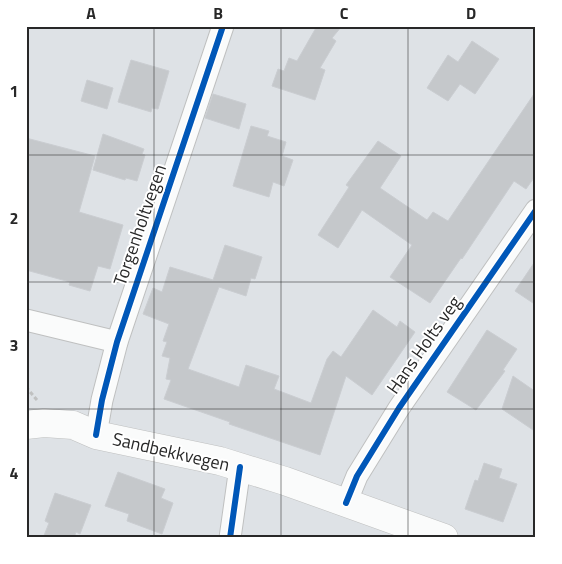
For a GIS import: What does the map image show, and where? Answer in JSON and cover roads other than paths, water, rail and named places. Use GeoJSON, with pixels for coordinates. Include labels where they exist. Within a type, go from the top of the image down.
{"type":"FeatureCollection","features":[{"type":"Feature","properties":{"kind":"main road","name":"Sandbekkvegen"},"geometry":{"type":"LineString","coordinates":[[26,425],[44,423],[73,425],[96,435],[189,454],[240,467],[285,481],[444,538]]}},
{"type":"Feature","properties":{"kind":"main road","name":"Sandbekkvegen"},"geometry":{"type":"LineString","coordinates":[[26,443],[72,442],[96,435]]}},
{"type":"Feature","properties":{"kind":"street","name":"Torgenholtvegen"},"geometry":{"type":"LineString","coordinates":[[96,435],[102,400],[117,342],[223,26]]}},
{"type":"Feature","properties":{"kind":"street","name":"Hans Holts veg"},"geometry":{"type":"LineString","coordinates":[[346,503],[357,476],[399,408],[536,210]]}},
{"type":"Feature","properties":{"kind":"street"},"geometry":{"type":"LineString","coordinates":[[26,320],[117,342]]}},
{"type":"Feature","properties":{"kind":"street"},"geometry":{"type":"LineString","coordinates":[[230,538],[240,467]]}}]}
